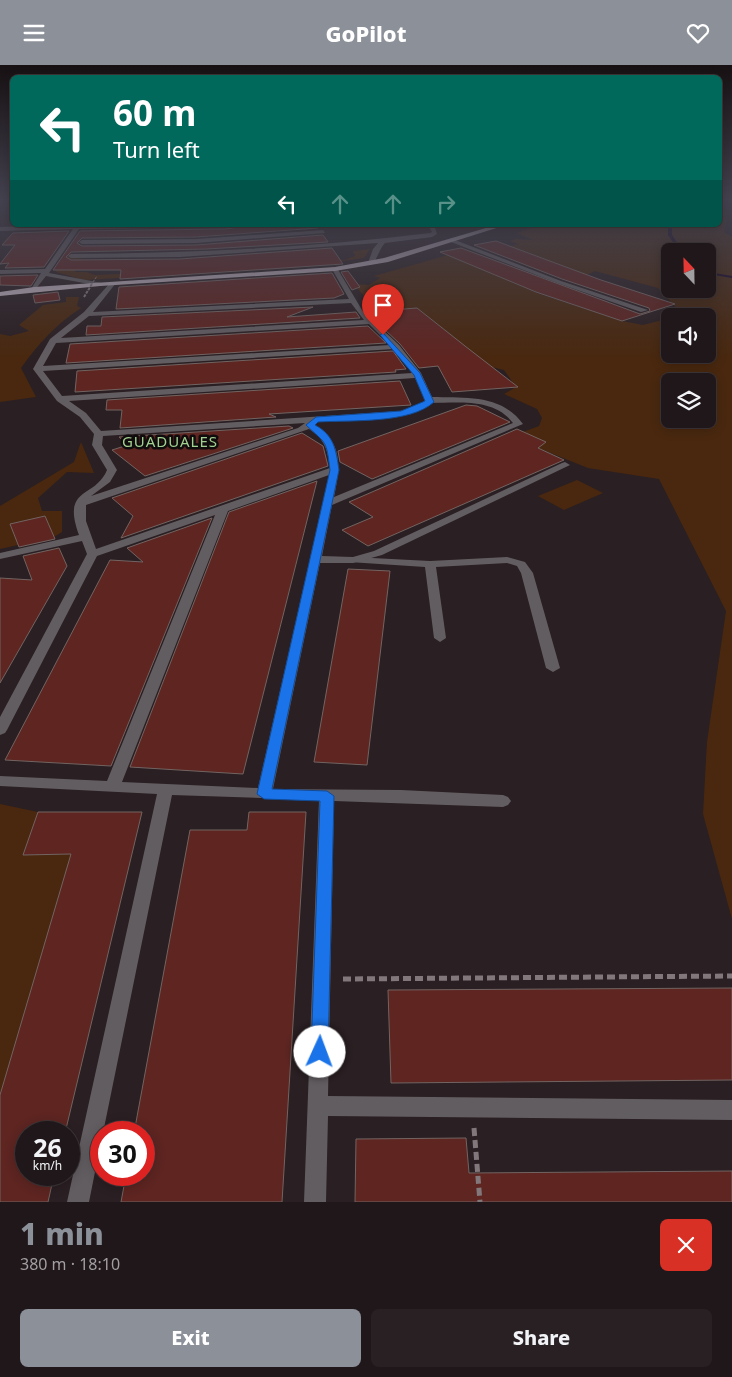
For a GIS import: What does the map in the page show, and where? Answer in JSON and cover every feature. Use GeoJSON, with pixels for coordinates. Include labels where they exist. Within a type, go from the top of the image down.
{"type":"FeatureCollection","features":[{"type":"Feature","properties":{"kind":"highway"},"geometry":{"type":"LineString","coordinates":[[0,294],[98,280],[114,283],[334,269],[371,263],[416,251]]}},
{"type":"Feature","properties":{"kind":"street"},"geometry":{"type":"LineString","coordinates":[[34,289],[61,251]]}},
{"type":"Feature","properties":{"kind":"street"},"geometry":{"type":"LineString","coordinates":[[71,256],[194,254],[235,251]]}},
{"type":"Feature","properties":{"kind":"street"},"geometry":{"type":"LineString","coordinates":[[371,263],[375,251]]}},
{"type":"Feature","properties":{"kind":"street"},"geometry":{"type":"LineString","coordinates":[[479,251],[559,282],[644,310]]}},
{"type":"Feature","properties":{"kind":"street"},"geometry":{"type":"LineString","coordinates":[[334,269],[355,301],[359,311],[396,347],[418,375],[430,400]]}},
{"type":"Feature","properties":{"kind":"street"},"geometry":{"type":"LineString","coordinates":[[0,272],[45,273],[98,280]]}},
{"type":"Feature","properties":{"kind":"street"},"geometry":{"type":"LineString","coordinates":[[37,369],[53,341],[88,313],[114,283]]}},
{"type":"Feature","properties":{"kind":"street"},"geometry":{"type":"LineString","coordinates":[[88,313],[355,301]]}},
{"type":"Feature","properties":{"kind":"street"},"geometry":{"type":"LineString","coordinates":[[53,341],[371,323]]}},
{"type":"Feature","properties":{"kind":"street"},"geometry":{"type":"LineString","coordinates":[[37,369],[396,347]]}},
{"type":"Feature","properties":{"kind":"street"},"geometry":{"type":"LineString","coordinates":[[37,369],[60,399],[83,415],[98,434],[96,445],[112,469],[109,478],[89,492],[81,503],[79,516],[93,554]]}},
{"type":"Feature","properties":{"kind":"street"},"geometry":{"type":"LineString","coordinates":[[60,399],[418,375]]}},
{"type":"Feature","properties":{"kind":"street"},"geometry":{"type":"LineString","coordinates":[[98,434],[313,423],[401,414],[424,406],[430,400],[494,404],[510,411],[518,424],[327,504]]}},
{"type":"Feature","properties":{"kind":"street"},"geometry":{"type":"LineString","coordinates":[[264,794],[335,470],[331,446],[313,423]]}},
{"type":"Feature","properties":{"kind":"street"},"geometry":{"type":"LineString","coordinates":[[81,503],[313,423]]}},
{"type":"Feature","properties":{"kind":"street"},"geometry":{"type":"LineString","coordinates":[[353,560],[378,553],[565,465]]}},
{"type":"Feature","properties":{"kind":"street"},"geometry":{"type":"LineString","coordinates":[[0,731],[93,554],[335,470]]}},
{"type":"Feature","properties":{"kind":"street"},"geometry":{"type":"LineString","coordinates":[[112,787],[223,509]]}},
{"type":"Feature","properties":{"kind":"street"},"geometry":{"type":"LineString","coordinates":[[0,556],[86,537]]}},
{"type":"Feature","properties":{"kind":"street"},"geometry":{"type":"LineString","coordinates":[[315,559],[430,565],[507,560],[521,564],[527,573],[553,668]]}},
{"type":"Feature","properties":{"kind":"street"},"geometry":{"type":"LineString","coordinates":[[430,565],[440,638]]}},
{"type":"Feature","properties":{"kind":"street"},"geometry":{"type":"LineString","coordinates":[[0,781],[264,794],[327,796],[401,795],[503,801]]}},
{"type":"Feature","properties":{"kind":"street"},"geometry":{"type":"LineString","coordinates":[[78,1202],[166,789]]}},
{"type":"Feature","properties":{"kind":"street"},"geometry":{"type":"LineString","coordinates":[[315,1202],[327,796]]}},
{"type":"Feature","properties":{"kind":"street"},"geometry":{"type":"LineString","coordinates":[[318,1106],[732,1110]]}},
{"type":"Feature","properties":{"kind":"path"},"geometry":{"type":"LineString","coordinates":[[84,297],[98,280]]}},
{"type":"Feature","properties":{"kind":"path"},"geometry":{"type":"LineString","coordinates":[[322,979],[732,976]]}},
{"type":"Feature","properties":{"kind":"path"},"geometry":{"type":"LineString","coordinates":[[473,1108],[480,1202]]}},
{"type":"Feature","properties":{"kind":"shaded area"},"geometry":{"type":"Polygon","coordinates":[[[67,251],[73,251],[69,257],[84,259],[75,272],[87,272],[95,275],[344,260],[355,256],[353,251],[369,251],[364,258],[295,268],[84,280],[56,272],[55,268],[67,251]]]}},
{"type":"Feature","properties":{"kind":"shaded area"},"geometry":{"type":"Polygon","coordinates":[[[524,251],[661,251],[661,291],[658,288],[595,271],[587,275],[524,251]]]}},
{"type":"Feature","properties":{"kind":"shaded area"},"geometry":{"type":"Polygon","coordinates":[[[716,251],[732,251],[732,919],[703,814],[707,742],[726,611],[659,479],[588,468],[538,448],[545,442],[523,432],[539,426],[542,418],[537,409],[504,394],[516,387],[504,370],[475,363],[460,342],[417,308],[376,311],[354,284],[369,285],[380,278],[374,276],[448,255],[540,294],[622,321],[643,325],[661,320],[661,363],[716,363],[716,308],[677,308],[667,298],[716,298],[716,251]]]}},
{"type":"Feature","properties":{"kind":"shaded area"},"geometry":{"type":"Polygon","coordinates":[[[66,297],[79,297],[77,306],[81,308],[48,335],[21,368],[36,397],[0,402],[0,334],[10,336],[29,331],[19,325],[43,305],[66,302],[66,297]]]}},
{"type":"Feature","properties":{"kind":"shaded area"},"geometry":{"type":"Polygon","coordinates":[[[81,442],[94,473],[67,472],[38,498],[42,511],[62,511],[62,532],[54,537],[45,516],[11,524],[18,545],[0,549],[0,506],[74,462],[81,442]]]}},
{"type":"Feature","properties":{"kind":"shaded area"},"geometry":{"type":"Polygon","coordinates":[[[577,480],[603,493],[564,510],[538,496],[577,480]]]}},
{"type":"Feature","properties":{"kind":"shaded area"},"geometry":{"type":"Polygon","coordinates":[[[0,804],[38,812],[24,855],[72,854],[0,1096],[0,804]]]}},
{"type":"Feature","properties":{"kind":"building"},"geometry":{"type":"Polygon","coordinates":[[[10,251],[55,251],[44,267],[5,268],[9,263],[0,264],[10,251]]]}},
{"type":"Feature","properties":{"kind":"building"},"geometry":{"type":"Polygon","coordinates":[[[66,251],[113,251],[71,252],[66,257],[71,260],[180,259],[290,251],[334,251],[343,264],[120,279],[121,270],[53,270],[66,251]]]}},
{"type":"Feature","properties":{"kind":"building"},"geometry":{"type":"Polygon","coordinates":[[[469,251],[640,314],[650,311],[649,308],[562,279],[490,251],[523,251],[601,280],[675,304],[622,321],[536,292],[440,252],[469,251]]]}},
{"type":"Feature","properties":{"kind":"building"},"geometry":{"type":"Polygon","coordinates":[[[348,271],[360,287],[352,290],[341,272],[348,271]]]}},
{"type":"Feature","properties":{"kind":"building"},"geometry":{"type":"Polygon","coordinates":[[[332,273],[344,294],[334,298],[116,309],[119,287],[332,273]]]}},
{"type":"Feature","properties":{"kind":"building"},"geometry":{"type":"Polygon","coordinates":[[[38,275],[31,286],[0,285],[0,276],[38,275]]]}},
{"type":"Feature","properties":{"kind":"building"},"geometry":{"type":"Polygon","coordinates":[[[58,292],[60,300],[35,303],[33,295],[58,292]]]}},
{"type":"Feature","properties":{"kind":"building"},"geometry":{"type":"Polygon","coordinates":[[[313,307],[287,317],[356,312],[360,318],[86,335],[87,326],[101,326],[102,317],[313,307]]]}},
{"type":"Feature","properties":{"kind":"building"},"geometry":{"type":"Polygon","coordinates":[[[417,308],[518,387],[452,392],[438,366],[419,368],[400,344],[366,312],[417,308]]]}},
{"type":"Feature","properties":{"kind":"building"},"geometry":{"type":"Polygon","coordinates":[[[368,326],[386,343],[66,363],[70,344],[368,326]]]}},
{"type":"Feature","properties":{"kind":"building"},"geometry":{"type":"Polygon","coordinates":[[[393,351],[406,369],[395,370],[396,372],[75,392],[77,371],[393,351]]]}},
{"type":"Feature","properties":{"kind":"building"},"geometry":{"type":"Polygon","coordinates":[[[400,381],[411,405],[269,414],[276,417],[120,428],[122,410],[106,410],[107,400],[400,381]]]}},
{"type":"Feature","properties":{"kind":"building"},"geometry":{"type":"Polygon","coordinates":[[[466,405],[477,406],[510,422],[372,479],[340,462],[338,451],[466,405]]]}},
{"type":"Feature","properties":{"kind":"building"},"geometry":{"type":"Polygon","coordinates":[[[289,426],[293,428],[145,476],[112,450],[128,445],[119,437],[289,426]]]}},
{"type":"Feature","properties":{"kind":"building"},"geometry":{"type":"Polygon","coordinates":[[[517,429],[546,442],[538,448],[564,460],[368,546],[342,530],[373,517],[349,502],[517,429]]]}},
{"type":"Feature","properties":{"kind":"building"},"geometry":{"type":"Polygon","coordinates":[[[302,433],[323,446],[328,466],[121,538],[133,516],[112,498],[302,433]]]}},
{"type":"Feature","properties":{"kind":"building"},"geometry":{"type":"Polygon","coordinates":[[[317,481],[243,774],[130,767],[229,512],[317,481]]]}},
{"type":"Feature","properties":{"kind":"building"},"geometry":{"type":"Polygon","coordinates":[[[45,516],[55,539],[19,547],[10,524],[45,516]]]}},
{"type":"Feature","properties":{"kind":"building"},"geometry":{"type":"Polygon","coordinates":[[[212,518],[111,766],[5,760],[110,560],[143,562],[127,548],[212,518]]]}},
{"type":"Feature","properties":{"kind":"building"},"geometry":{"type":"Polygon","coordinates":[[[59,548],[67,566],[0,683],[0,578],[32,580],[23,556],[59,548]]]}},
{"type":"Feature","properties":{"kind":"building"},"geometry":{"type":"Polygon","coordinates":[[[348,569],[390,571],[367,765],[314,762],[348,569]]]}},
{"type":"Feature","properties":{"kind":"building"},"geometry":{"type":"Polygon","coordinates":[[[38,812],[142,812],[68,1121],[15,1121],[15,1186],[52,1186],[48,1202],[0,1202],[0,1095],[71,854],[23,855],[38,812]]]}},
{"type":"Feature","properties":{"kind":"building"},"geometry":{"type":"Polygon","coordinates":[[[249,812],[306,812],[282,1202],[121,1202],[124,1186],[155,1186],[155,1121],[136,1121],[190,830],[247,830],[249,812]]]}},
{"type":"Feature","properties":{"kind":"building"},"geometry":{"type":"Polygon","coordinates":[[[732,988],[732,1080],[391,1083],[388,990],[732,988]]]}},
{"type":"Feature","properties":{"kind":"building"},"geometry":{"type":"Polygon","coordinates":[[[466,1138],[469,1173],[732,1171],[732,1202],[355,1202],[356,1139],[466,1138]]]}},
{"type":"Feature","properties":{"kind":"waterway"},"geometry":{"type":"LineString","coordinates":[[716,274],[732,277]]}},
{"type":"Feature","properties":{"kind":"district","name":"GUADUALES"},"geometry":{"type":"Point","coordinates":[170,441]}},
{"type":"Feature","properties":{"kind":"route"},"geometry":{"type":"LineString","coordinates":[[320,1052],[327,796],[264,794],[335,470],[331,446],[320,431],[310,425],[316,420],[401,414],[414,411],[430,402],[418,375],[396,347],[383,335]]}}]}
